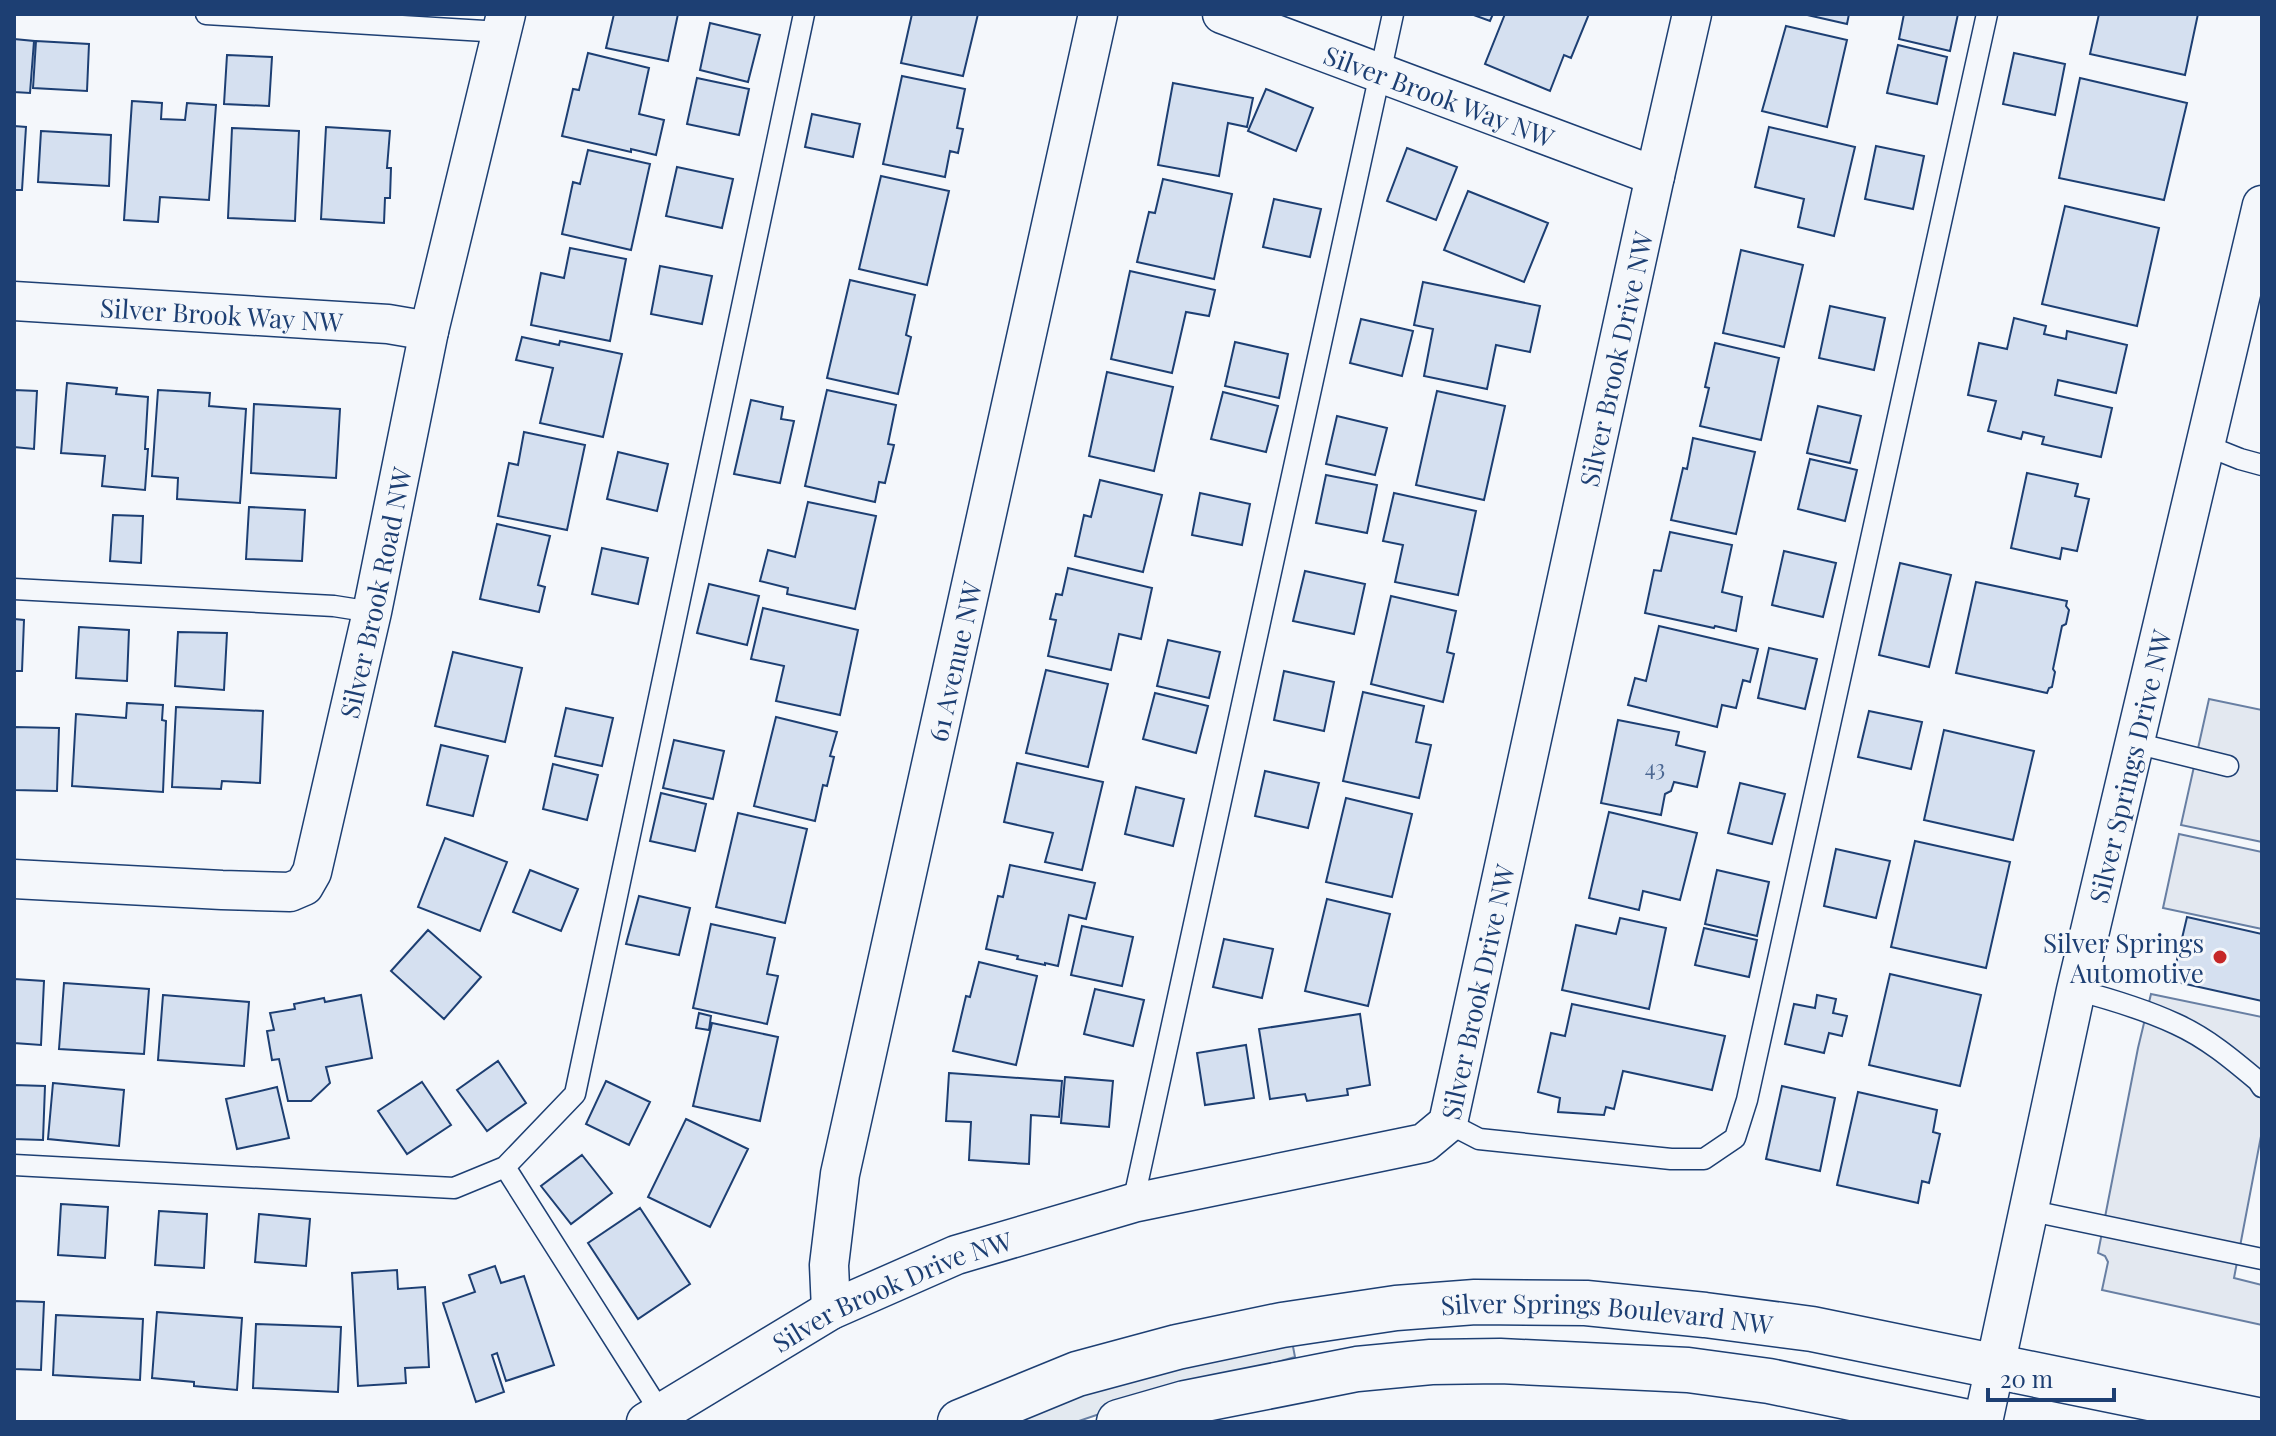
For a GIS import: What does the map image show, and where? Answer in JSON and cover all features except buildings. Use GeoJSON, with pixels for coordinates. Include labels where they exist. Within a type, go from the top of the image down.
{"type":"FeatureCollection","features":[{"type":"Feature","properties":{"kind":"street","name":"61 Avenue NW"},"geometry":{"type":"LineString","coordinates":[[831,1310],[829,1265],[840,1174],[1098,14]]}},
{"type":"Feature","properties":{"kind":"street","name":"Silver Brook Way NW"},"geometry":{"type":"LineString","coordinates":[[1222,14],[1655,176]]}},
{"type":"Feature","properties":{"kind":"street","name":"Silver Brook Drive NW"},"geometry":{"type":"LineString","coordinates":[[654,1417],[831,1310],[956,1255],[1133,1203],[1424,1143],[1448,1123],[1692,14]]}},
{"type":"Feature","properties":{"kind":"street","name":"Silver Brook Road NW"},"geometry":{"type":"LineString","coordinates":[[14,879],[290,892],[304,886],[312,872],[372,612],[429,331],[504,23]]}},
{"type":"Feature","properties":{"kind":"street","name":"Silver Springs Drive NW"},"geometry":{"type":"LineString","coordinates":[[1983,1422],[2076,990],[2262,205]]}},
{"type":"Feature","properties":{"kind":"street","name":"Silver Brook Way NW"},"geometry":{"type":"LineString","coordinates":[[14,301],[388,324],[429,331]]}},
{"type":"Feature","properties":{"kind":"street","name":"Silver Springs Boulevard NW"},"geometry":{"type":"LineString","coordinates":[[960,1422],[1077,1374],[1177,1347],[1296,1323],[1396,1308],[1475,1302],[1586,1303],[1812,1329],[2262,1421]]}},
{"type":"Feature","properties":{"kind":"street","name":"Silver Springs Boulevard NW"},"geometry":{"type":"LineString","coordinates":[[1119,1422],[1185,1403],[1357,1369],[1431,1362],[1500,1361],[1688,1370],[1755,1379],[1968,1422]]}},
{"type":"Feature","properties":{"kind":"lane"},"geometry":{"type":"LineString","coordinates":[[206,14],[504,23]]}},
{"type":"Feature","properties":{"kind":"lane"},"geometry":{"type":"LineString","coordinates":[[14,1165],[454,1188],[505,1167],[575,1094],[804,14]]}},
{"type":"Feature","properties":{"kind":"lane"},"geometry":{"type":"LineString","coordinates":[[1133,1203],[1393,14]]}},
{"type":"Feature","properties":{"kind":"lane"},"geometry":{"type":"LineString","coordinates":[[1448,1123],[1479,1139],[1671,1159],[1704,1159],[1735,1138],[1747,1100],[1987,14]]}},
{"type":"Feature","properties":{"kind":"lane"},"geometry":{"type":"LineString","coordinates":[[2205,445],[2262,465]]}},
{"type":"Feature","properties":{"kind":"lane"},"geometry":{"type":"LineString","coordinates":[[14,589],[334,606],[372,612]]}},
{"type":"Feature","properties":{"kind":"lane"},"geometry":{"type":"LineString","coordinates":[[2135,743],[2228,766]]}},
{"type":"Feature","properties":{"kind":"lane"},"geometry":{"type":"LineString","coordinates":[[2076,990],[2123,1002],[2179,1025],[2218,1049],[2262,1087]]}},
{"type":"Feature","properties":{"kind":"lane"},"geometry":{"type":"LineString","coordinates":[[505,1167],[654,1417]]}},
{"type":"Feature","properties":{"kind":"lane"},"geometry":{"type":"LineString","coordinates":[[2027,1210],[2262,1257]]}},
{"type":"Feature","properties":{"kind":"shaded area"},"geometry":{"type":"Polygon","coordinates":[[[2209,699],[2262,710],[2262,842],[2181,825],[2209,699]]]}},
{"type":"Feature","properties":{"kind":"shaded area"},"geometry":{"type":"Polygon","coordinates":[[[2179,834],[2262,852],[2262,929],[2163,908],[2179,834]]]}},
{"type":"Feature","properties":{"kind":"shaded area"},"geometry":{"type":"Polygon","coordinates":[[[2151,994],[2262,1017],[2262,1131],[2234,1278],[2262,1285],[2262,1325],[2102,1290],[2108,1262],[2105,1256],[2098,1253],[2151,994]]]}},
{"type":"Feature","properties":{"kind":"shaded area"},"geometry":{"type":"Polygon","coordinates":[[[1291,1336],[1295,1357],[1076,1422],[997,1422],[1037,1405],[1291,1336]]]}},
{"type":"Feature","properties":{"kind":"place","name":"Silver Springs Automotive"},"geometry":{"type":"Point","coordinates":[2220,957]}}]}
